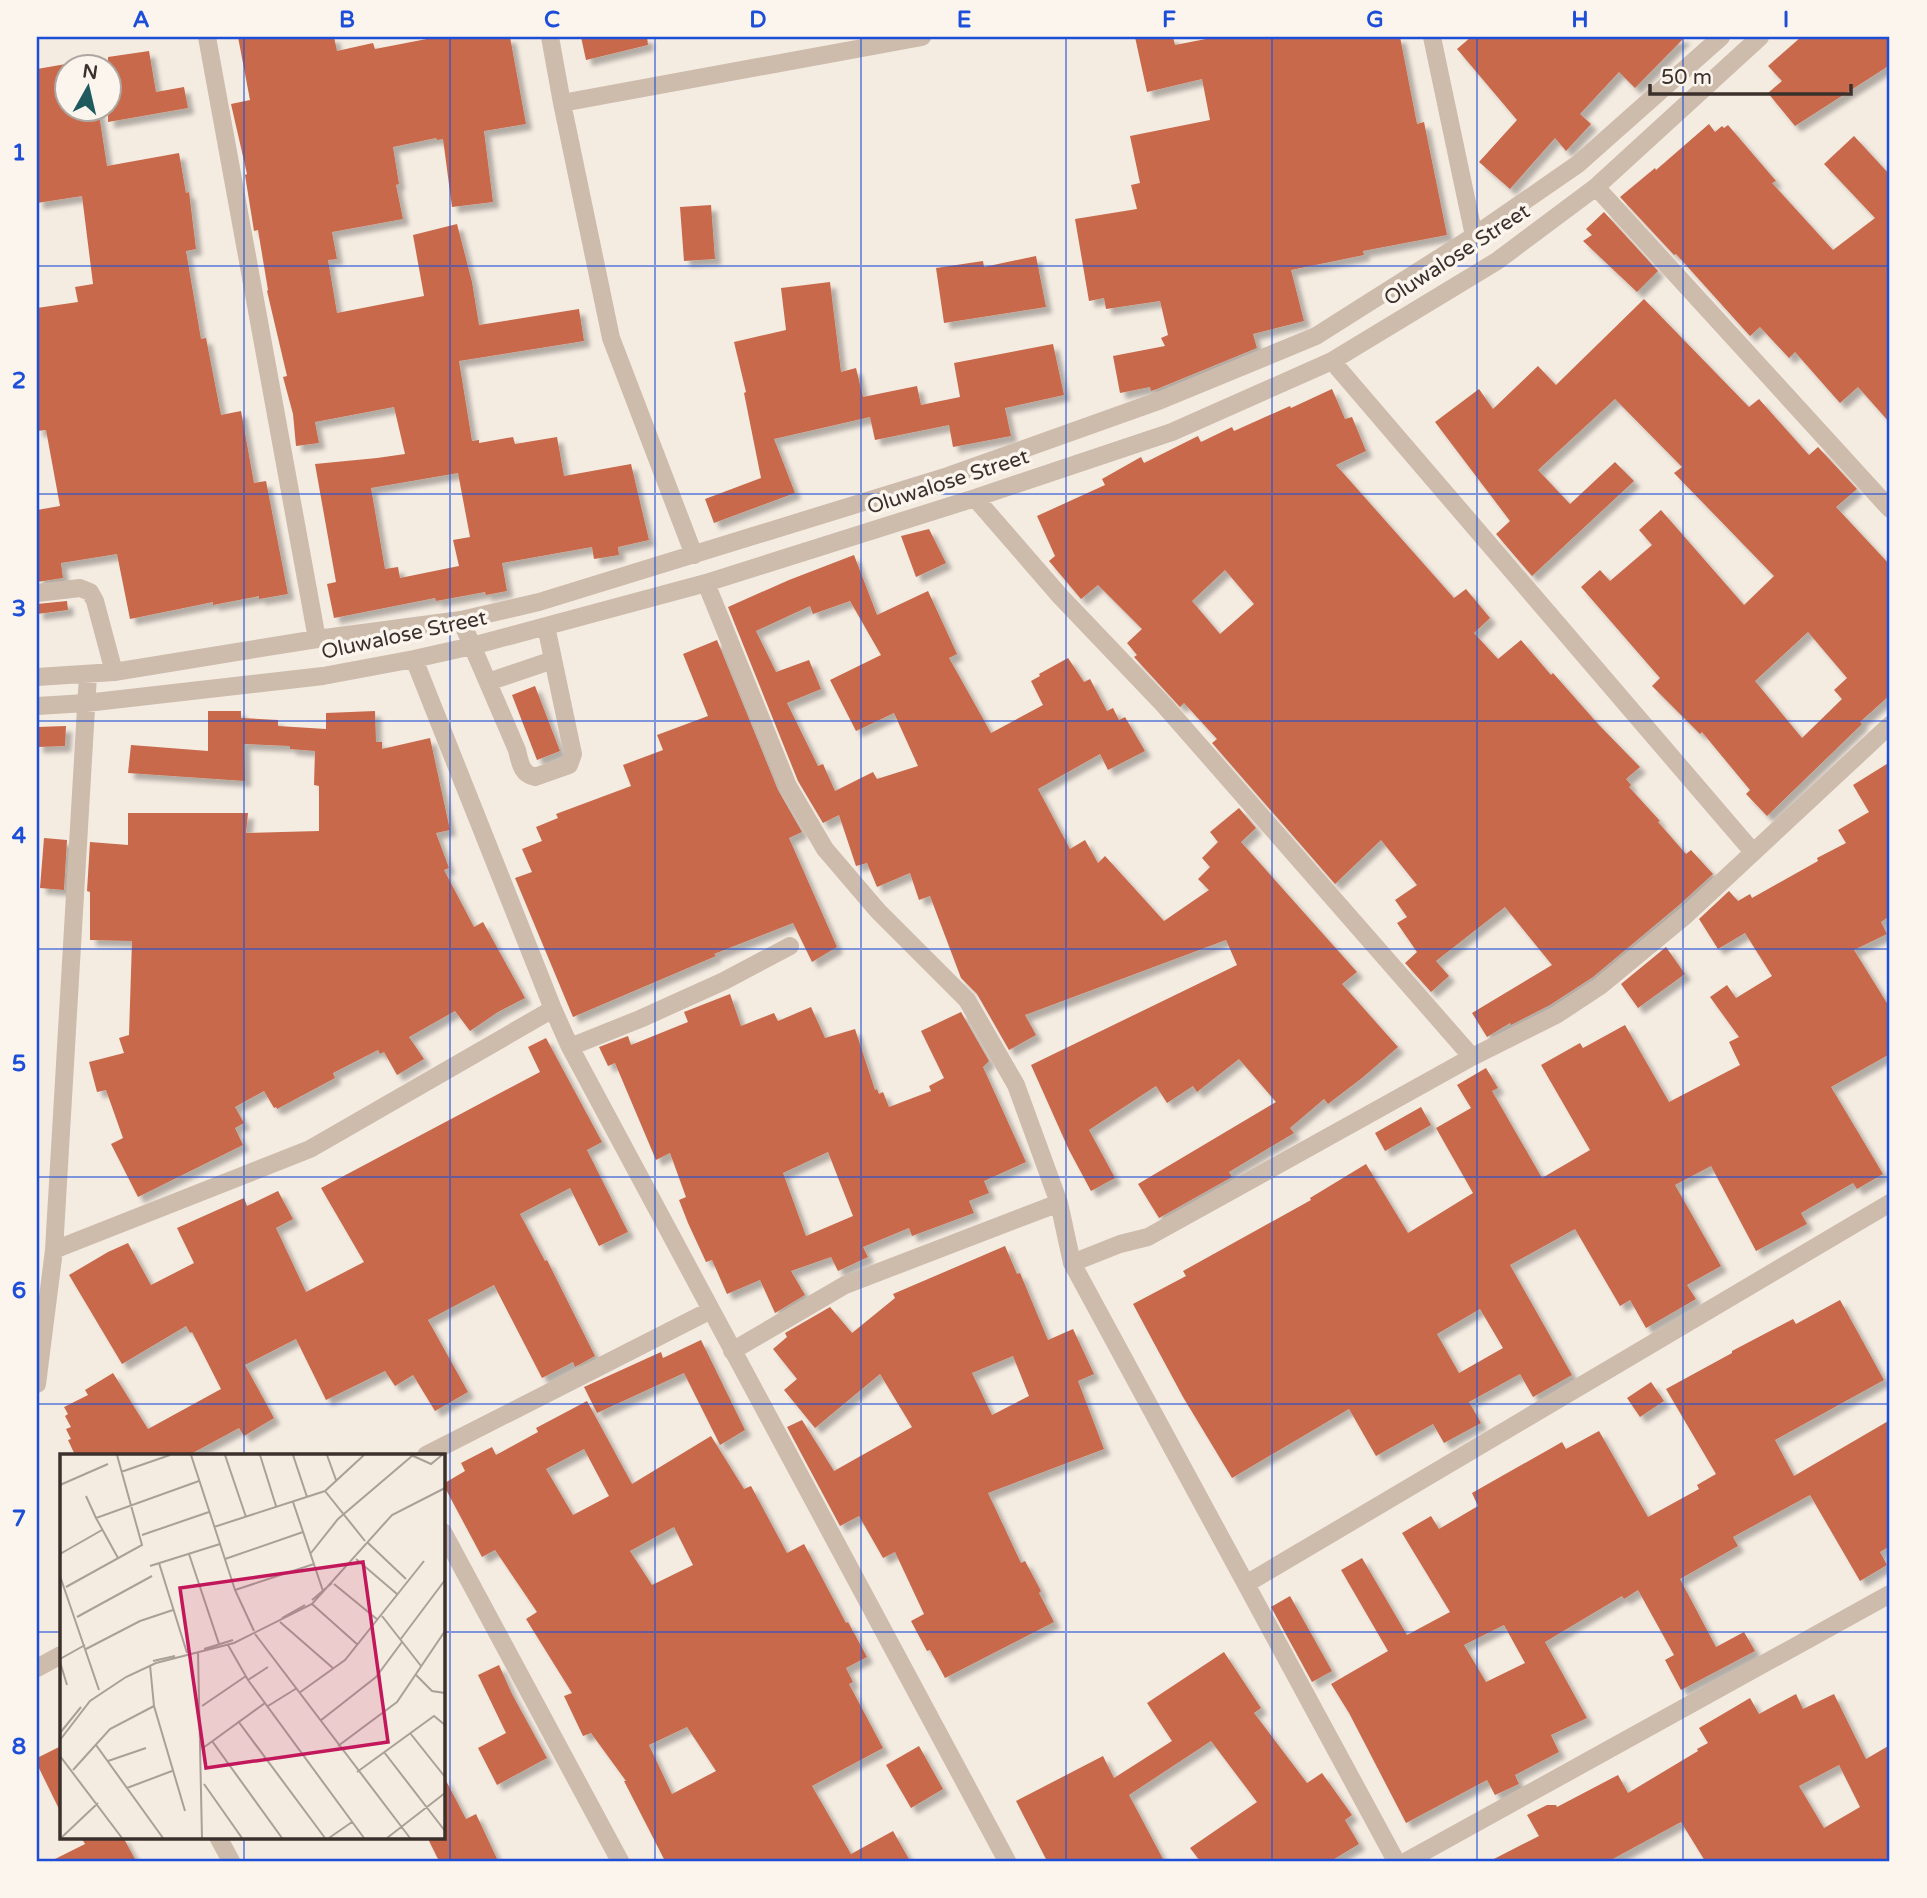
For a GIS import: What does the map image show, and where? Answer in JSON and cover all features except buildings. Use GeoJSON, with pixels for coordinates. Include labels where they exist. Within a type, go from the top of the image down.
{"type":"FeatureCollection","features":[{"type":"Feature","properties":{"kind":"street"},"geometry":{"type":"LineString","coordinates":[[207,37],[317,639]]}},
{"type":"Feature","properties":{"kind":"street"},"geometry":{"type":"LineString","coordinates":[[550,37],[611,338],[694,555]]}},
{"type":"Feature","properties":{"kind":"street"},"geometry":{"type":"LineString","coordinates":[[562,103],[922,37]]}},
{"type":"Feature","properties":{"kind":"street"},"geometry":{"type":"LineString","coordinates":[[1432,37],[1474,236]]}},
{"type":"Feature","properties":{"kind":"street","name":"Oluwalose Street"},"geometry":{"type":"LineString","coordinates":[[37,706],[86,703],[323,676],[472,646],[706,583],[1172,432],[1332,361],[1497,261],[1596,187],[1760,37]]}},
{"type":"Feature","properties":{"kind":"street"},"geometry":{"type":"LineString","coordinates":[[1715,43],[1726,69]]}},
{"type":"Feature","properties":{"kind":"street","name":"Oluwalose Street"},"geometry":{"type":"LineString","coordinates":[[37,677],[114,672],[317,639],[461,620],[539,601],[948,476],[1161,400],[1316,336],[1474,236],[1578,164],[1715,43]]}},
{"type":"Feature","properties":{"kind":"street"},"geometry":{"type":"LineString","coordinates":[[1596,187],[1890,509]]}},
{"type":"Feature","properties":{"kind":"street"},"geometry":{"type":"LineString","coordinates":[[1332,361],[1753,852]]}},
{"type":"Feature","properties":{"kind":"street"},"geometry":{"type":"LineString","coordinates":[[975,498],[1060,596],[1164,705],[1472,1057]]}},
{"type":"Feature","properties":{"kind":"street"},"geometry":{"type":"LineString","coordinates":[[706,583],[788,786],[825,849],[878,912],[967,1000],[1017,1084],[1059,1203],[1072,1264],[1396,1861]]}},
{"type":"Feature","properties":{"kind":"street"},"geometry":{"type":"LineString","coordinates":[[37,593],[80,588],[90,592],[95,601],[114,672]]}},
{"type":"Feature","properties":{"kind":"street"},"geometry":{"type":"LineString","coordinates":[[461,620],[523,770],[535,777],[569,765],[573,754],[546,626]]}},
{"type":"Feature","properties":{"kind":"street"},"geometry":{"type":"LineString","coordinates":[[414,659],[570,1047],[1007,1861]]}},
{"type":"Feature","properties":{"kind":"street"},"geometry":{"type":"LineString","coordinates":[[488,682],[553,660]]}},
{"type":"Feature","properties":{"kind":"street"},"geometry":{"type":"LineString","coordinates":[[37,1384],[54,1250],[88,675]]}},
{"type":"Feature","properties":{"kind":"street"},"geometry":{"type":"LineString","coordinates":[[1072,1264],[1120,1244],[1148,1237],[1472,1057],[1556,1015],[1600,986],[1686,915],[1890,725]]}},
{"type":"Feature","properties":{"kind":"street"},"geometry":{"type":"LineString","coordinates":[[570,1047],[724,981],[790,946]]}},
{"type":"Feature","properties":{"kind":"street"},"geometry":{"type":"LineString","coordinates":[[54,1250],[310,1149],[553,1009]]}},
{"type":"Feature","properties":{"kind":"street"},"geometry":{"type":"LineString","coordinates":[[733,1350],[845,1285],[1059,1203]]}},
{"type":"Feature","properties":{"kind":"street"},"geometry":{"type":"LineString","coordinates":[[1245,1584],[1890,1203]]}},
{"type":"Feature","properties":{"kind":"street"},"geometry":{"type":"LineString","coordinates":[[428,1454],[711,1310]]}},
{"type":"Feature","properties":{"kind":"street"},"geometry":{"type":"LineString","coordinates":[[444,1534],[620,1861]]}},
{"type":"Feature","properties":{"kind":"street"},"geometry":{"type":"LineString","coordinates":[[1407,1861],[1890,1594]]}},
{"type":"Feature","properties":{"kind":"street"},"geometry":{"type":"LineString","coordinates":[[37,1668],[60,1656]]}},
{"type":"Feature","properties":{"kind":"street"},"geometry":{"type":"LineString","coordinates":[[219,1839],[231,1861]]}}]}
